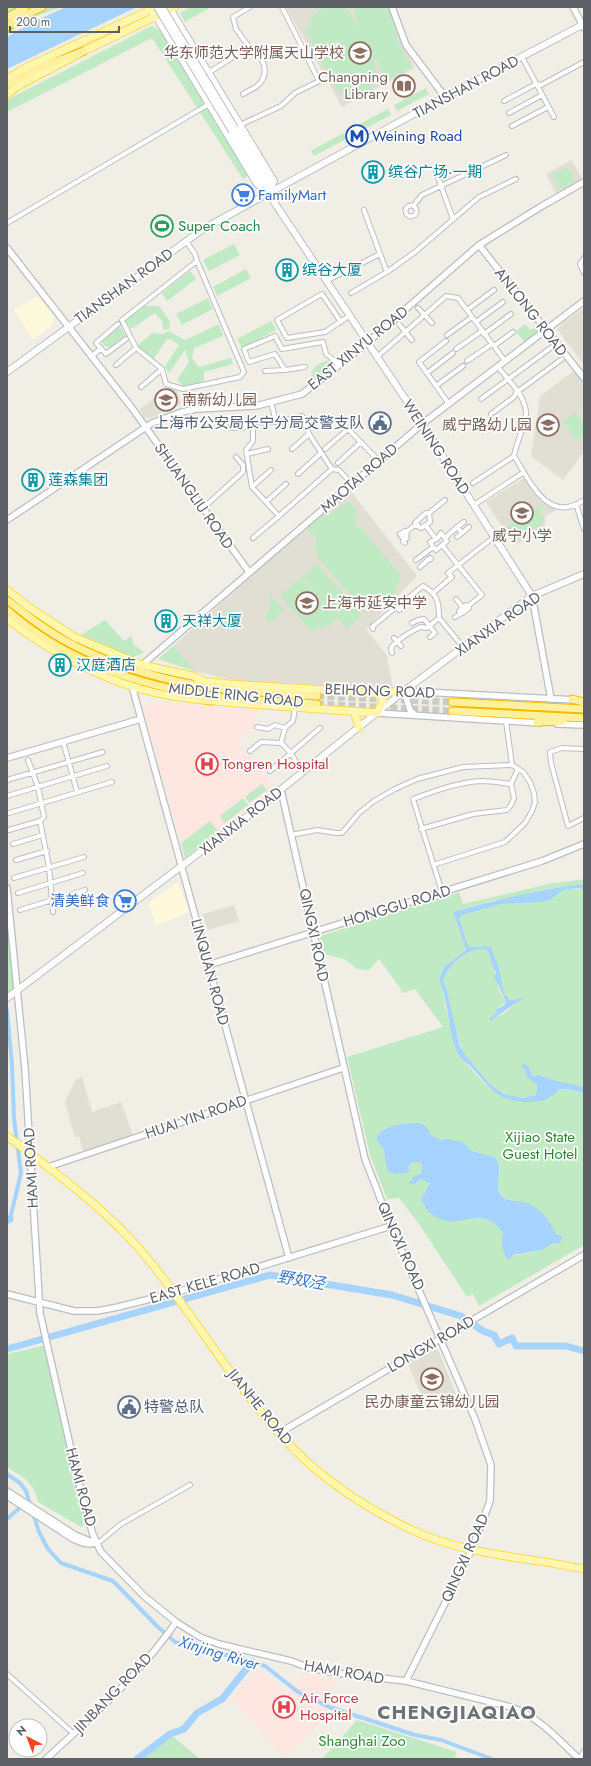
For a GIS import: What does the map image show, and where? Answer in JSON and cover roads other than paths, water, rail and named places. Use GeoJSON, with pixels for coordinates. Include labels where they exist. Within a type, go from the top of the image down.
{"type":"FeatureCollection","features":[{"type":"Feature","properties":{"kind":"highway"},"geometry":{"type":"LineString","coordinates":[[7,18],[25,7]]}},
{"type":"Feature","properties":{"kind":"highway"},"geometry":{"type":"LineString","coordinates":[[7,27],[21,17],[40,8]]}},
{"type":"Feature","properties":{"kind":"highway"},"geometry":{"type":"LineString","coordinates":[[7,85],[36,69],[84,51]]}},
{"type":"Feature","properties":{"kind":"highway"},"geometry":{"type":"LineString","coordinates":[[7,596],[36,623]]}},
{"type":"Feature","properties":{"kind":"highway","name":"MIDDLE RING ROAD"},"geometry":{"type":"LineString","coordinates":[[7,600],[50,632],[74,645],[120,665],[154,675],[208,687],[317,700],[206,695],[154,686],[116,674],[70,653],[26,628],[7,610]]}},
{"type":"Feature","properties":{"kind":"highway"},"geometry":{"type":"LineString","coordinates":[[154,686],[210,701]]}},
{"type":"Feature","properties":{"kind":"highway"},"geometry":{"type":"LineString","coordinates":[[572,700],[584,701]]}},
{"type":"Feature","properties":{"kind":"highway"},"geometry":{"type":"LineString","coordinates":[[452,702],[584,709]]}},
{"type":"Feature","properties":{"kind":"highway"},"geometry":{"type":"LineString","coordinates":[[452,711],[584,719]]}},
{"type":"Feature","properties":{"kind":"highway"},"geometry":{"type":"LineString","coordinates":[[537,722],[584,719]]}},
{"type":"Feature","properties":{"kind":"main road"},"geometry":{"type":"LineString","coordinates":[[162,7],[236,128]]}},
{"type":"Feature","properties":{"kind":"main road"},"geometry":{"type":"LineString","coordinates":[[7,79],[27,67],[155,8],[236,128]]}},
{"type":"Feature","properties":{"kind":"main road","name":"WEINING ROAD"},"geometry":{"type":"LineString","coordinates":[[155,8],[156,17],[257,184],[269,192],[349,316],[422,424],[532,596]]}},
{"type":"Feature","properties":{"kind":"main road"},"geometry":{"type":"LineString","coordinates":[[7,94],[18,86],[84,51],[156,17],[171,8]]}},
{"type":"Feature","properties":{"kind":"main road","name":"WEINING ROAD"},"geometry":{"type":"LineString","coordinates":[[171,8],[208,72],[236,128],[269,183],[269,192]]}},
{"type":"Feature","properties":{"kind":"main road","name":"TIANSHAN ROAD"},"geometry":{"type":"LineString","coordinates":[[7,372],[203,229],[445,98],[584,26]]}},
{"type":"Feature","properties":{"kind":"main road","name":"XIANXIA ROAD"},"geometry":{"type":"LineString","coordinates":[[7,998],[281,790],[404,691],[532,596],[584,574]]}},
{"type":"Feature","properties":{"kind":"main road","name":"BEIHONG ROAD"},"geometry":{"type":"LineString","coordinates":[[7,590],[27,606],[74,637],[142,665],[193,676],[204,681],[377,693],[404,691]]}},
{"type":"Feature","properties":{"kind":"main road","name":"BEIHONG ROAD"},"geometry":{"type":"LineString","coordinates":[[7,619],[61,656],[87,669],[132,686],[175,697],[210,701],[377,713]]}},
{"type":"Feature","properties":{"kind":"main road"},"geometry":{"type":"LineString","coordinates":[[377,693],[382,701],[377,713]]}},
{"type":"Feature","properties":{"kind":"main road"},"geometry":{"type":"LineString","coordinates":[[354,711],[359,727]]}},
{"type":"Feature","properties":{"kind":"main road","name":"JIANHE ROAD"},"geometry":{"type":"LineString","coordinates":[[7,1136],[79,1190],[116,1223],[148,1259],[243,1388],[279,1433],[321,1474],[361,1502],[413,1530],[441,1541],[472,1549],[584,1569]]}},
{"type":"Feature","properties":{"kind":"street"},"geometry":{"type":"LineString","coordinates":[[243,94],[257,86],[263,77],[265,68],[262,58],[258,52],[249,47],[236,29],[233,17],[250,7]]}},
{"type":"Feature","properties":{"kind":"street"},"geometry":{"type":"LineString","coordinates":[[236,128],[281,106],[295,93],[319,81],[282,7]]}},
{"type":"Feature","properties":{"kind":"street"},"geometry":{"type":"LineString","coordinates":[[392,7],[406,45],[445,98]]}},
{"type":"Feature","properties":{"kind":"street"},"geometry":{"type":"LineString","coordinates":[[573,7],[584,26]]}},
{"type":"Feature","properties":{"kind":"street"},"geometry":{"type":"LineString","coordinates":[[208,72],[249,47]]}},
{"type":"Feature","properties":{"kind":"street"},"geometry":{"type":"LineString","coordinates":[[522,57],[554,117]]}},
{"type":"Feature","properties":{"kind":"street"},"geometry":{"type":"LineString","coordinates":[[504,101],[536,84],[541,85],[584,62]]}},
{"type":"Feature","properties":{"kind":"street"},"geometry":{"type":"LineString","coordinates":[[509,113],[542,95]]}},
{"type":"Feature","properties":{"kind":"street"},"geometry":{"type":"LineString","coordinates":[[7,223],[209,104]]}},
{"type":"Feature","properties":{"kind":"street"},"geometry":{"type":"LineString","coordinates":[[512,126],[548,107]]}},
{"type":"Feature","properties":{"kind":"street"},"geometry":{"type":"LineString","coordinates":[[413,206],[422,195],[506,155]]}},
{"type":"Feature","properties":{"kind":"street"},"geometry":{"type":"LineString","coordinates":[[436,172],[453,219]]}},
{"type":"Feature","properties":{"kind":"street"},"geometry":{"type":"LineString","coordinates":[[351,293],[387,272],[415,252],[479,197],[516,179]]}},
{"type":"Feature","properties":{"kind":"street","name":"EAST XINYU ROAD"},"geometry":{"type":"LineString","coordinates":[[7,520],[152,423],[182,412],[196,409],[256,406],[302,394],[367,343],[479,246],[542,206],[584,182]]}},
{"type":"Feature","properties":{"kind":"street"},"geometry":{"type":"LineString","coordinates":[[364,210],[387,272]]}},
{"type":"Feature","properties":{"kind":"street"},"geometry":{"type":"LineString","coordinates":[[186,241],[195,254],[197,262],[244,372],[240,377],[183,389],[166,384],[162,369],[136,348],[122,320],[197,262]]}},
{"type":"Feature","properties":{"kind":"street","name":"ANLONG ROAD"},"geometry":{"type":"LineString","coordinates":[[479,246],[545,331],[584,378]]}},
{"type":"Feature","properties":{"kind":"street","name":"SHUANGLIU ROAD"},"geometry":{"type":"LineString","coordinates":[[7,248],[145,428],[249,572]]}},
{"type":"Feature","properties":{"kind":"street"},"geometry":{"type":"LineString","coordinates":[[326,281],[380,254]]}},
{"type":"Feature","properties":{"kind":"street"},"geometry":{"type":"LineString","coordinates":[[584,258],[580,264],[584,273]]}},
{"type":"Feature","properties":{"kind":"street"},"geometry":{"type":"LineString","coordinates":[[467,310],[494,290]]}},
{"type":"Feature","properties":{"kind":"street"},"geometry":{"type":"LineString","coordinates":[[341,322],[322,294],[277,320],[286,338],[325,332],[341,322],[349,316]]}},
{"type":"Feature","properties":{"kind":"street"},"geometry":{"type":"LineString","coordinates":[[377,357],[446,296],[458,298],[505,361]]}},
{"type":"Feature","properties":{"kind":"street","name":"MAOTAI ROAD"},"geometry":{"type":"LineString","coordinates":[[142,665],[422,424],[584,301]]}},
{"type":"Feature","properties":{"kind":"street"},"geometry":{"type":"LineString","coordinates":[[476,322],[503,302]]}},
{"type":"Feature","properties":{"kind":"street"},"geometry":{"type":"LineString","coordinates":[[418,308],[432,323]]}},
{"type":"Feature","properties":{"kind":"street"},"geometry":{"type":"LineString","coordinates":[[427,373],[455,351],[510,314]]}},
{"type":"Feature","properties":{"kind":"street"},"geometry":{"type":"LineString","coordinates":[[447,335],[472,317]]}},
{"type":"Feature","properties":{"kind":"street"},"geometry":{"type":"LineString","coordinates":[[118,324],[96,343],[106,354],[126,339]]}},
{"type":"Feature","properties":{"kind":"street"},"geometry":{"type":"LineString","coordinates":[[399,324],[412,340]]}},
{"type":"Feature","properties":{"kind":"street"},"geometry":{"type":"LineString","coordinates":[[467,362],[513,332]]}},
{"type":"Feature","properties":{"kind":"street"},"geometry":{"type":"LineString","coordinates":[[282,349],[275,336],[244,349],[249,362],[275,354],[282,349],[323,342],[326,354],[340,365]]}},
{"type":"Feature","properties":{"kind":"street"},"geometry":{"type":"LineString","coordinates":[[446,341],[418,362],[449,404]]}},
{"type":"Feature","properties":{"kind":"street"},"geometry":{"type":"LineString","coordinates":[[481,399],[552,347]]}},
{"type":"Feature","properties":{"kind":"street"},"geometry":{"type":"LineString","coordinates":[[91,356],[101,348]]}},
{"type":"Feature","properties":{"kind":"street"},"geometry":{"type":"LineString","coordinates":[[116,365],[136,348]]}},
{"type":"Feature","properties":{"kind":"street"},"geometry":{"type":"LineString","coordinates":[[275,354],[285,370]]}},
{"type":"Feature","properties":{"kind":"street"},"geometry":{"type":"LineString","coordinates":[[491,414],[517,392],[562,359]]}},
{"type":"Feature","properties":{"kind":"street"},"geometry":{"type":"LineString","coordinates":[[436,386],[463,366]]}},
{"type":"Feature","properties":{"kind":"street"},"geometry":{"type":"LineString","coordinates":[[473,483],[514,456],[526,419],[526,408],[517,392],[498,366]]}},
{"type":"Feature","properties":{"kind":"street"},"geometry":{"type":"LineString","coordinates":[[265,371],[305,367]]}},
{"type":"Feature","properties":{"kind":"street"},"geometry":{"type":"LineString","coordinates":[[141,387],[162,369]]}},
{"type":"Feature","properties":{"kind":"street"},"geometry":{"type":"LineString","coordinates":[[271,402],[276,422]]}},
{"type":"Feature","properties":{"kind":"street"},"geometry":{"type":"LineString","coordinates":[[246,422],[276,422],[302,416],[309,434],[332,469],[338,470],[352,484]]}},
{"type":"Feature","properties":{"kind":"street"},"geometry":{"type":"LineString","coordinates":[[254,422],[253,442],[246,450],[252,487],[279,516]]}},
{"type":"Feature","properties":{"kind":"street"},"geometry":{"type":"LineString","coordinates":[[326,449],[348,429],[379,461]]}},
{"type":"Feature","properties":{"kind":"street"},"geometry":{"type":"LineString","coordinates":[[292,448],[309,434]]}},
{"type":"Feature","properties":{"kind":"street"},"geometry":{"type":"LineString","coordinates":[[338,463],[361,442]]}},
{"type":"Feature","properties":{"kind":"street"},"geometry":{"type":"LineString","coordinates":[[247,454],[268,448]]}},
{"type":"Feature","properties":{"kind":"street"},"geometry":{"type":"LineString","coordinates":[[298,474],[321,454]]}},
{"type":"Feature","properties":{"kind":"street"},"geometry":{"type":"LineString","coordinates":[[514,456],[541,498],[547,502],[564,508],[584,500]]}},
{"type":"Feature","properties":{"kind":"street"},"geometry":{"type":"LineString","coordinates":[[203,508],[243,472],[243,465],[236,457]]}},
{"type":"Feature","properties":{"kind":"street"},"geometry":{"type":"LineString","coordinates":[[253,538],[332,469]]}},
{"type":"Feature","properties":{"kind":"street"},"geometry":{"type":"LineString","coordinates":[[252,487],[271,470]]}},
{"type":"Feature","properties":{"kind":"street"},"geometry":{"type":"LineString","coordinates":[[474,505],[524,472]]}},
{"type":"Feature","properties":{"kind":"street"},"geometry":{"type":"LineString","coordinates":[[266,502],[286,484]]}},
{"type":"Feature","properties":{"kind":"street"},"geometry":{"type":"LineString","coordinates":[[405,543],[403,541],[407,538],[405,534],[445,500]]}},
{"type":"Feature","properties":{"kind":"street"},"geometry":{"type":"LineString","coordinates":[[576,504],[584,529]]}},
{"type":"Feature","properties":{"kind":"street"},"geometry":{"type":"LineString","coordinates":[[416,525],[421,528],[426,526],[430,522],[428,515]]}},
{"type":"Feature","properties":{"kind":"street"},"geometry":{"type":"LineString","coordinates":[[445,538],[456,527],[464,522]]}},
{"type":"Feature","properties":{"kind":"street"},"geometry":{"type":"LineString","coordinates":[[426,526],[436,539]]}},
{"type":"Feature","properties":{"kind":"street"},"geometry":{"type":"LineString","coordinates":[[456,527],[462,533]]}},
{"type":"Feature","properties":{"kind":"street"},"geometry":{"type":"LineString","coordinates":[[457,537],[469,527]]}},
{"type":"Feature","properties":{"kind":"street"},"geometry":{"type":"LineString","coordinates":[[441,533],[447,541],[436,550],[430,542],[436,539],[441,533]]}},
{"type":"Feature","properties":{"kind":"street"},"geometry":{"type":"LineString","coordinates":[[432,593],[452,577],[448,572],[494,537]]}},
{"type":"Feature","properties":{"kind":"street"},"geometry":{"type":"LineString","coordinates":[[442,545],[482,595],[468,606],[469,608],[462,610],[455,617]]}},
{"type":"Feature","properties":{"kind":"street"},"geometry":{"type":"LineString","coordinates":[[416,560],[433,547]]}},
{"type":"Feature","properties":{"kind":"street"},"geometry":{"type":"LineString","coordinates":[[420,556],[426,562]]}},
{"type":"Feature","properties":{"kind":"street"},"geometry":{"type":"LineString","coordinates":[[420,568],[430,558],[431,559]]}},
{"type":"Feature","properties":{"kind":"street"},"geometry":{"type":"LineString","coordinates":[[373,629],[372,627],[396,607],[399,610],[404,606],[402,603],[423,586],[432,593],[439,602],[439,618],[463,647]]}},
{"type":"Feature","properties":{"kind":"street","name":"WEINING ROAD"},"geometry":{"type":"LineString","coordinates":[[532,596],[551,699]]}},
{"type":"Feature","properties":{"kind":"street"},"geometry":{"type":"LineString","coordinates":[[456,599],[462,610]]}},
{"type":"Feature","properties":{"kind":"street"},"geometry":{"type":"LineString","coordinates":[[395,639],[409,637],[418,628],[427,628],[439,618]]}},
{"type":"Feature","properties":{"kind":"street"},"geometry":{"type":"LineString","coordinates":[[412,623],[424,619],[435,633]]}},
{"type":"Feature","properties":{"kind":"street"},"geometry":{"type":"LineString","coordinates":[[430,637],[440,629]]}},
{"type":"Feature","properties":{"kind":"street"},"geometry":{"type":"LineString","coordinates":[[395,639],[401,646]]}},
{"type":"Feature","properties":{"kind":"street"},"geometry":{"type":"LineString","coordinates":[[392,653],[391,648],[395,639]]}},
{"type":"Feature","properties":{"kind":"street","name":"LINQUAN ROAD"},"geometry":{"type":"LineString","coordinates":[[132,686],[289,1258]]}},
{"type":"Feature","properties":{"kind":"street"},"geometry":{"type":"LineString","coordinates":[[404,691],[410,710],[415,715]]}},
{"type":"Feature","properties":{"kind":"street","name":"BEIHONG ROAD"},"geometry":{"type":"LineString","coordinates":[[404,691],[572,700]]}},
{"type":"Feature","properties":{"kind":"street"},"geometry":{"type":"LineString","coordinates":[[281,743],[285,728],[293,721],[295,707]]}},
{"type":"Feature","properties":{"kind":"street","name":"BEIHONG ROAD"},"geometry":{"type":"LineString","coordinates":[[377,713],[584,725]]}},
{"type":"Feature","properties":{"kind":"street"},"geometry":{"type":"LineString","coordinates":[[7,758],[141,719]]}},
{"type":"Feature","properties":{"kind":"street"},"geometry":{"type":"LineString","coordinates":[[506,721],[512,765]]}},
{"type":"Feature","properties":{"kind":"street"},"geometry":{"type":"LineString","coordinates":[[257,727],[268,729],[275,725],[285,728]]}},
{"type":"Feature","properties":{"kind":"street"},"geometry":{"type":"LineString","coordinates":[[270,771],[320,728]]}},
{"type":"Feature","properties":{"kind":"street"},"geometry":{"type":"LineString","coordinates":[[63,741],[77,792]]}},
{"type":"Feature","properties":{"kind":"street"},"geometry":{"type":"LineString","coordinates":[[250,750],[260,742],[281,743],[291,753],[295,760]]}},
{"type":"Feature","properties":{"kind":"street"},"geometry":{"type":"LineString","coordinates":[[584,749],[562,748],[550,752],[551,763],[568,826],[584,818]]}},
{"type":"Feature","properties":{"kind":"street"},"geometry":{"type":"LineString","coordinates":[[7,780],[103,752]]}},
{"type":"Feature","properties":{"kind":"street"},"geometry":{"type":"LineString","coordinates":[[9,830],[40,821],[44,817],[38,787],[28,760]]}},
{"type":"Feature","properties":{"kind":"street"},"geometry":{"type":"LineString","coordinates":[[291,835],[317,830],[342,833],[359,813],[374,800],[417,778],[463,767],[512,765],[523,772],[530,782],[534,793],[535,802],[525,823],[505,842],[433,865]]}},
{"type":"Feature","properties":{"kind":"street"},"geometry":{"type":"LineString","coordinates":[[7,796],[107,766]]}},
{"type":"Feature","properties":{"kind":"street"},"geometry":{"type":"LineString","coordinates":[[421,829],[473,814],[507,810],[514,798],[511,784],[518,769]]}},
{"type":"Feature","properties":{"kind":"street"},"geometry":{"type":"LineString","coordinates":[[442,892],[421,829],[413,799],[435,791],[467,783],[484,781],[511,784]]}},
{"type":"Feature","properties":{"kind":"street"},"geometry":{"type":"LineString","coordinates":[[9,813],[112,782]]}},
{"type":"Feature","properties":{"kind":"street","name":"QINGXI ROAD"},"geometry":{"type":"LineString","coordinates":[[281,790],[343,1068],[365,1159],[391,1226],[475,1419],[491,1466],[490,1500],[472,1549],[406,1682]]}},
{"type":"Feature","properties":{"kind":"street"},"geometry":{"type":"LineString","coordinates":[[40,821],[47,851],[53,912]]}},
{"type":"Feature","properties":{"kind":"street"},"geometry":{"type":"LineString","coordinates":[[13,844],[43,835]]}},
{"type":"Feature","properties":{"kind":"street","name":"HONGGU ROAD"},"geometry":{"type":"LineString","coordinates":[[208,965],[542,861],[584,844]]}},
{"type":"Feature","properties":{"kind":"street"},"geometry":{"type":"LineString","coordinates":[[16,860],[47,851]]}},
{"type":"Feature","properties":{"kind":"street"},"geometry":{"type":"LineString","coordinates":[[14,878],[84,857]]}},
{"type":"Feature","properties":{"kind":"street"},"geometry":{"type":"LineString","coordinates":[[18,893],[83,873]]}},
{"type":"Feature","properties":{"kind":"street","name":"HAMI ROAD"},"geometry":{"type":"LineString","coordinates":[[7,888],[25,1069],[27,1151],[38,1302],[44,1339],[77,1476],[97,1544],[111,1564],[149,1601],[176,1622],[200,1637],[210,1641],[291,1661],[310,1668],[406,1682],[521,1710],[537,1721],[579,1759]]}},
{"type":"Feature","properties":{"kind":"street"},"geometry":{"type":"LineString","coordinates":[[20,910],[85,890]]}},
{"type":"Feature","properties":{"kind":"street","name":"HUAI YIN ROAD"},"geometry":{"type":"LineString","coordinates":[[48,1167],[343,1068]]}},
{"type":"Feature","properties":{"kind":"street","name":"EAST KELE ROAD"},"geometry":{"type":"LineString","coordinates":[[7,1294],[74,1311],[97,1311],[176,1297],[289,1258],[391,1226]]}},
{"type":"Feature","properties":{"kind":"street","name":"LONGXI ROAD"},"geometry":{"type":"LineString","coordinates":[[279,1433],[584,1255]]}},
{"type":"Feature","properties":{"kind":"street"},"geometry":{"type":"LineString","coordinates":[[7,1491],[11,1497],[49,1521],[75,1535],[97,1544],[121,1524],[190,1485]]}},
{"type":"Feature","properties":{"kind":"street","name":"JINBANG ROAD"},"geometry":{"type":"LineString","coordinates":[[46,1759],[74,1734],[137,1671],[176,1622]]}},
{"type":"Feature","properties":{"kind":"street"},"geometry":{"type":"LineString","coordinates":[[7,1674],[74,1734]]}},
{"type":"Feature","properties":{"kind":"street"},"geometry":{"type":"LineString","coordinates":[[579,1759],[584,1751]]}},
{"type":"Feature","properties":{"kind":"water"},"geometry":{"type":"Polygon","coordinates":[[[66,7],[137,7],[7,69],[7,37],[33,22],[66,7]]]}},
{"type":"Feature","properties":{"kind":"water"},"geometry":{"type":"Polygon","coordinates":[[[584,884],[584,889],[577,888],[563,890],[550,900],[542,902],[502,904],[459,917],[467,944],[470,947],[488,946],[492,949],[499,969],[504,993],[510,1000],[525,997],[490,1021],[489,1019],[497,1012],[495,1010],[504,1005],[506,1002],[494,978],[496,972],[487,950],[480,949],[473,951],[455,962],[443,980],[460,1046],[465,1055],[489,1083],[504,1094],[523,1098],[536,1095],[537,1085],[527,1077],[525,1070],[521,1066],[524,1063],[530,1069],[532,1076],[539,1075],[584,1087],[584,1093],[567,1089],[559,1089],[548,1099],[534,1102],[506,1099],[494,1091],[461,1058],[457,1053],[453,1041],[439,979],[444,967],[466,950],[453,912],[518,895],[584,884]]]}},
{"type":"Feature","properties":{"kind":"water"},"geometry":{"type":"Polygon","coordinates":[[[416,1123],[424,1125],[431,1135],[441,1140],[446,1139],[463,1142],[472,1151],[494,1157],[498,1161],[498,1188],[503,1197],[505,1199],[524,1202],[539,1210],[551,1224],[556,1234],[563,1236],[559,1243],[552,1244],[542,1250],[513,1255],[509,1260],[505,1255],[503,1248],[503,1233],[494,1222],[479,1218],[446,1221],[430,1214],[423,1205],[421,1199],[430,1183],[420,1179],[414,1185],[413,1183],[410,1185],[409,1181],[412,1180],[415,1175],[419,1175],[422,1171],[421,1162],[410,1163],[408,1173],[394,1174],[388,1171],[383,1148],[376,1140],[378,1135],[387,1128],[416,1123]]]}},
{"type":"Feature","properties":{"kind":"waterway","name":"Xinjing River"},"geometry":{"type":"LineString","coordinates":[[7,1010],[12,1065],[14,1119],[21,1173],[10,1219],[7,1223]]}},
{"type":"Feature","properties":{"kind":"waterway","name":"野奴泾"},"geometry":{"type":"LineString","coordinates":[[7,1349],[270,1275],[392,1295],[461,1316],[483,1331],[494,1335],[499,1344],[512,1338],[516,1346],[566,1346],[584,1351]]}},
{"type":"Feature","properties":{"kind":"waterway","name":"Xinjing River"},"geometry":{"type":"LineString","coordinates":[[7,1474],[20,1483],[26,1491],[39,1532],[48,1549],[61,1563],[113,1581],[157,1626],[175,1642],[210,1652],[238,1657],[265,1666],[298,1692],[329,1707],[415,1735],[441,1740],[492,1759]]}},
{"type":"Feature","properties":{"kind":"waterway"},"geometry":{"type":"LineString","coordinates":[[7,1519],[23,1505]]}},
{"type":"Feature","properties":{"kind":"waterway"},"geometry":{"type":"LineString","coordinates":[[137,1759],[170,1734],[184,1729],[197,1713],[222,1699],[252,1662]]}},
{"type":"Feature","properties":{"kind":"tunnel"},"geometry":{"type":"LineString","coordinates":[[317,696],[452,702]]}},
{"type":"Feature","properties":{"kind":"tunnel"},"geometry":{"type":"LineString","coordinates":[[317,704],[452,711]]}},
{"type":"Feature","properties":{"kind":"place","name":"华东师范大学附属天山学校"},"geometry":{"type":"Point","coordinates":[360,53]}},
{"type":"Feature","properties":{"kind":"place","name":"Changning Library"},"geometry":{"type":"Point","coordinates":[404,86]}},
{"type":"Feature","properties":{"kind":"place","name":"Weining Road"},"geometry":{"type":"Point","coordinates":[357,136]}},
{"type":"Feature","properties":{"kind":"place","name":"缤谷广场·一期"},"geometry":{"type":"Point","coordinates":[373,172]}},
{"type":"Feature","properties":{"kind":"place","name":"FamilyMart"},"geometry":{"type":"Point","coordinates":[243,195]}},
{"type":"Feature","properties":{"kind":"place","name":"Super Coach"},"geometry":{"type":"Point","coordinates":[162,226]}},
{"type":"Feature","properties":{"kind":"place","name":"缤谷大厦"},"geometry":{"type":"Point","coordinates":[287,270]}},
{"type":"Feature","properties":{"kind":"place","name":"南新幼儿园"},"geometry":{"type":"Point","coordinates":[166,400]}},
{"type":"Feature","properties":{"kind":"place","name":"上海市公安局长宁分局交警支队"},"geometry":{"type":"Point","coordinates":[380,423]}},
{"type":"Feature","properties":{"kind":"place","name":"威宁路幼儿园"},"geometry":{"type":"Point","coordinates":[548,425]}},
{"type":"Feature","properties":{"kind":"place","name":"莲森集团"},"geometry":{"type":"Point","coordinates":[33,480]}},
{"type":"Feature","properties":{"kind":"place","name":"威宁小学"},"geometry":{"type":"Point","coordinates":[522,513]}},
{"type":"Feature","properties":{"kind":"place","name":"上海市延安中学"},"geometry":{"type":"Point","coordinates":[307,603]}},
{"type":"Feature","properties":{"kind":"place","name":"天祥大厦"},"geometry":{"type":"Point","coordinates":[166,621]}},
{"type":"Feature","properties":{"kind":"place","name":"汉庭酒店"},"geometry":{"type":"Point","coordinates":[60,665]}},
{"type":"Feature","properties":{"kind":"place","name":"Tongren Hospital"},"geometry":{"type":"Point","coordinates":[207,764]}},
{"type":"Feature","properties":{"kind":"place","name":"清美鲜食"},"geometry":{"type":"Point","coordinates":[125,901]}},
{"type":"Feature","properties":{"kind":"place","name":"民办康童云锦幼儿园"},"geometry":{"type":"Point","coordinates":[432,1379]}},
{"type":"Feature","properties":{"kind":"place","name":"特警总队"},"geometry":{"type":"Point","coordinates":[129,1407]}},
{"type":"Feature","properties":{"kind":"place","name":"Air Force Hospital"},"geometry":{"type":"Point","coordinates":[284,1707]}},
{"type":"Feature","properties":{"kind":"district","name":"CHENGJIAQIAO"},"geometry":{"type":"Point","coordinates":[457,1712]}},
{"type":"Feature","properties":{"kind":"park label","name":"Xijiao State Guest Hotel"},"geometry":{"type":"Point","coordinates":[540,1146]}},
{"type":"Feature","properties":{"kind":"park label","name":"Shanghai Zoo"},"geometry":{"type":"Point","coordinates":[362,1741]}}]}
